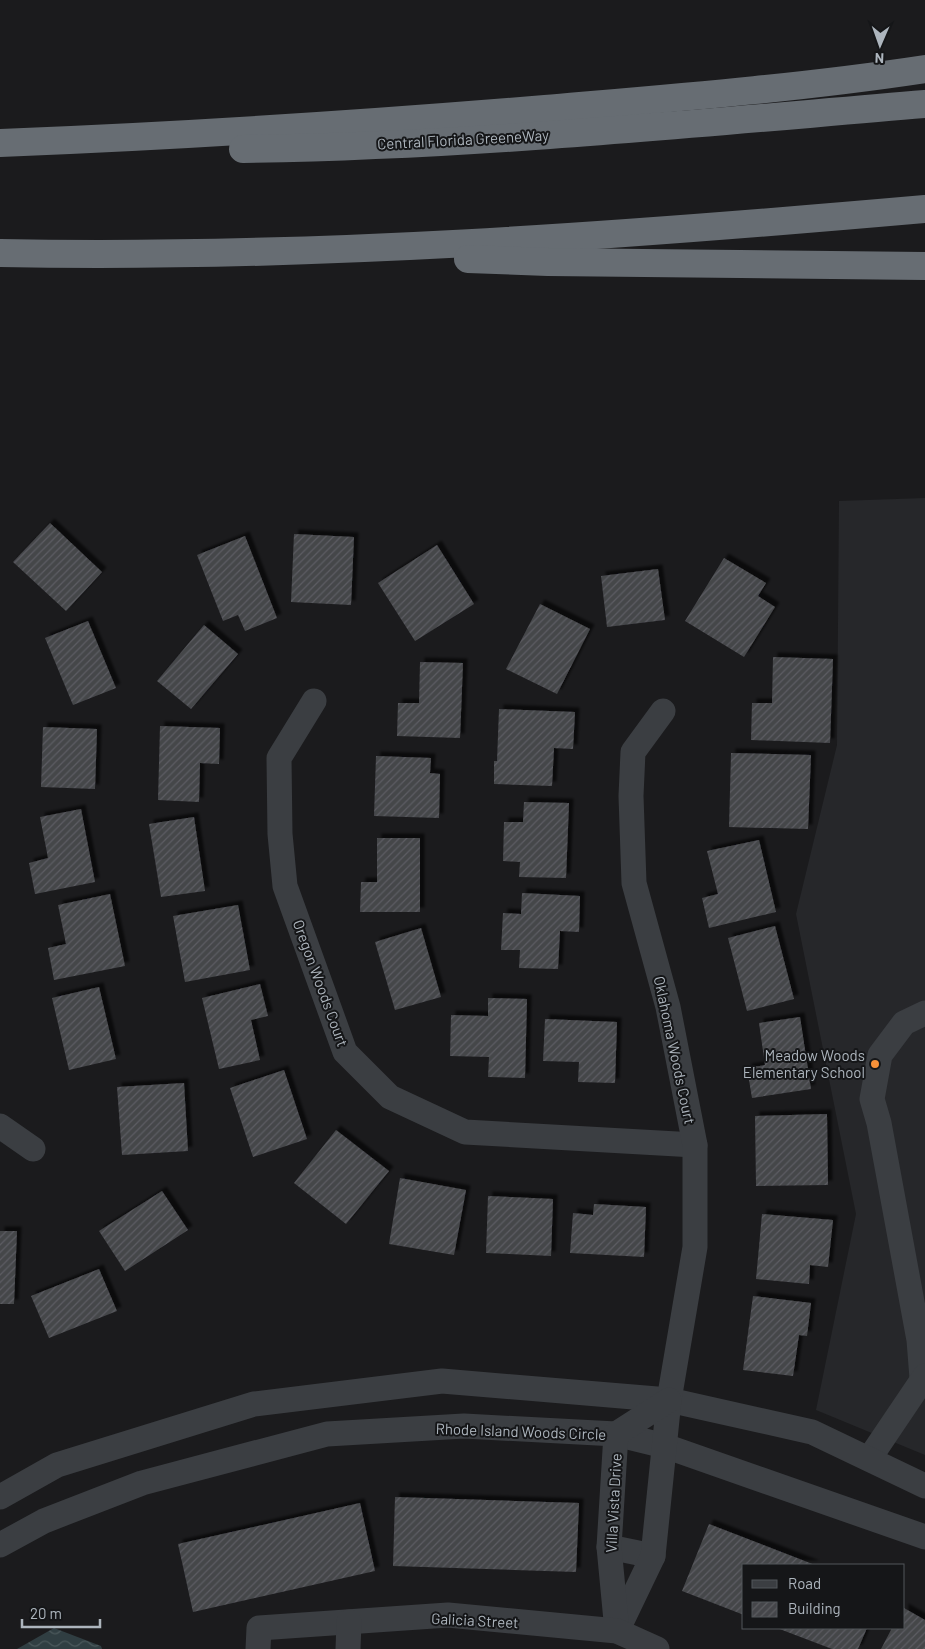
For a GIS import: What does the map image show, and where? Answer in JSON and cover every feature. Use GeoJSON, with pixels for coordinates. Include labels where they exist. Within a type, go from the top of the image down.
{"type":"FeatureCollection","features":[{"type":"Feature","properties":{"kind":"highway"},"geometry":{"type":"LineString","coordinates":[[0,143],[279,129],[655,100],[825,83],[925,68]]}},
{"type":"Feature","properties":{"kind":"highway","name":"Central Florida GreeneWay"},"geometry":{"type":"LineString","coordinates":[[0,149],[90,151],[273,149],[462,140],[648,128],[925,104]]}},
{"type":"Feature","properties":{"kind":"highway"},"geometry":{"type":"LineString","coordinates":[[0,253],[276,252],[468,244],[925,209]]}},
{"type":"Feature","properties":{"kind":"highway"},"geometry":{"type":"LineString","coordinates":[[276,252],[548,262],[925,266]]}},
{"type":"Feature","properties":{"kind":"street","name":"Oregon Woods Court"},"geometry":{"type":"LineString","coordinates":[[314,701],[278,758],[280,834],[285,886],[345,1052],[390,1097],[465,1132],[695,1145]]}},
{"type":"Feature","properties":{"kind":"street","name":"Oklahoma Woods Court"},"geometry":{"type":"LineString","coordinates":[[663,710],[633,752],[631,796],[634,883],[668,1007],[695,1145],[696,1246],[669,1400],[665,1446]]}},
{"type":"Feature","properties":{"kind":"street"},"geometry":{"type":"LineString","coordinates":[[869,1459],[924,1377],[920,1340],[872,1099],[880,1055],[904,1023],[925,1013]]}},
{"type":"Feature","properties":{"kind":"street"},"geometry":{"type":"LineString","coordinates":[[0,1126],[33,1149]]}},
{"type":"Feature","properties":{"kind":"street"},"geometry":{"type":"LineString","coordinates":[[0,1497],[57,1465],[254,1404],[442,1381],[669,1400],[812,1432],[925,1486]]}},
{"type":"Feature","properties":{"kind":"street"},"geometry":{"type":"LineString","coordinates":[[616,1434],[669,1400]]}},
{"type":"Feature","properties":{"kind":"street","name":"Rhode Island Woods Circle"},"geometry":{"type":"LineString","coordinates":[[0,1545],[44,1521],[142,1483],[327,1434],[464,1426],[616,1434],[665,1446],[925,1537]]}},
{"type":"Feature","properties":{"kind":"street","name":"Villa Vista Drive"},"geometry":{"type":"LineString","coordinates":[[616,1434],[609,1547],[617,1640]]}},
{"type":"Feature","properties":{"kind":"street"},"geometry":{"type":"LineString","coordinates":[[617,1640],[653,1556],[665,1446]]}},
{"type":"Feature","properties":{"kind":"street"},"geometry":{"type":"LineString","coordinates":[[609,1547],[653,1556]]}},
{"type":"Feature","properties":{"kind":"street","name":"Galicia Street"},"geometry":{"type":"LineString","coordinates":[[259,1639],[349,1622],[448,1615],[617,1640],[657,1649]]}},
{"type":"Feature","properties":{"kind":"street"},"geometry":{"type":"LineString","coordinates":[[348,1649],[349,1622]]}},
{"type":"Feature","properties":{"kind":"shaded area","name":"Meadow Woods Elementary School"},"geometry":{"type":"Polygon","coordinates":[[[925,498],[925,1455],[816,1410],[856,1214],[796,914],[837,745],[839,501],[925,498]]]}},
{"type":"Feature","properties":{"kind":"water"},"geometry":{"type":"Polygon","coordinates":[[[54,1628],[101,1646],[102,1649],[17,1649],[54,1628]]]}},
{"type":"Feature","properties":{"kind":"building"},"geometry":{"type":"Polygon","coordinates":[[[50,523],[102,572],[66,611],[13,562],[50,523]]]}},
{"type":"Feature","properties":{"kind":"building"},"geometry":{"type":"Polygon","coordinates":[[[294,534],[354,537],[351,605],[291,602],[294,534]]]}},
{"type":"Feature","properties":{"kind":"building"},"geometry":{"type":"Polygon","coordinates":[[[245,536],[277,618],[245,631],[238,615],[223,621],[197,555],[245,536]]]}},
{"type":"Feature","properties":{"kind":"building"},"geometry":{"type":"Polygon","coordinates":[[[437,545],[474,604],[415,641],[378,583],[437,545]]]}},
{"type":"Feature","properties":{"kind":"building"},"geometry":{"type":"Polygon","coordinates":[[[724,558],[766,583],[758,596],[775,607],[744,657],[685,621],[724,558]]]}},
{"type":"Feature","properties":{"kind":"building"},"geometry":{"type":"Polygon","coordinates":[[[658,569],[665,620],[607,627],[601,576],[658,569]]]}},
{"type":"Feature","properties":{"kind":"building"},"geometry":{"type":"Polygon","coordinates":[[[540,604],[590,629],[557,694],[506,669],[540,604]]]}},
{"type":"Feature","properties":{"kind":"building"},"geometry":{"type":"Polygon","coordinates":[[[88,621],[116,688],[73,705],[45,638],[88,621]]]}},
{"type":"Feature","properties":{"kind":"building"},"geometry":{"type":"Polygon","coordinates":[[[204,625],[238,654],[191,709],[157,681],[204,625]]]}},
{"type":"Feature","properties":{"kind":"building"},"geometry":{"type":"Polygon","coordinates":[[[773,657],[833,659],[830,743],[751,740],[752,703],[772,703],[773,657]]]}},
{"type":"Feature","properties":{"kind":"building"},"geometry":{"type":"Polygon","coordinates":[[[420,662],[463,663],[460,738],[397,736],[398,703],[419,703],[420,662]]]}},
{"type":"Feature","properties":{"kind":"building"},"geometry":{"type":"Polygon","coordinates":[[[499,709],[575,712],[573,749],[554,748],[552,786],[494,784],[494,761],[497,761],[499,709]]]}},
{"type":"Feature","properties":{"kind":"building"},"geometry":{"type":"Polygon","coordinates":[[[160,726],[220,728],[219,764],[200,763],[199,802],[158,800],[160,726]]]}},
{"type":"Feature","properties":{"kind":"building"},"geometry":{"type":"Polygon","coordinates":[[[43,727],[97,729],[95,789],[41,787],[43,727]]]}},
{"type":"Feature","properties":{"kind":"building"},"geometry":{"type":"Polygon","coordinates":[[[731,753],[811,755],[808,829],[729,827],[731,753]]]}},
{"type":"Feature","properties":{"kind":"building"},"geometry":{"type":"Polygon","coordinates":[[[376,756],[431,758],[430,773],[440,774],[439,818],[374,816],[376,756]]]}},
{"type":"Feature","properties":{"kind":"building"},"geometry":{"type":"Polygon","coordinates":[[[524,802],[569,803],[566,878],[519,877],[520,862],[503,861],[504,822],[523,822],[524,802]]]}},
{"type":"Feature","properties":{"kind":"building"},"geometry":{"type":"Polygon","coordinates":[[[81,809],[95,882],[35,894],[29,863],[48,858],[40,817],[81,809]]]}},
{"type":"Feature","properties":{"kind":"building"},"geometry":{"type":"Polygon","coordinates":[[[194,817],[205,891],[161,897],[149,824],[194,817]]]}},
{"type":"Feature","properties":{"kind":"building"},"geometry":{"type":"Polygon","coordinates":[[[377,838],[420,838],[420,912],[360,912],[361,882],[377,882],[377,838]]]}},
{"type":"Feature","properties":{"kind":"building"},"geometry":{"type":"Polygon","coordinates":[[[759,840],[776,912],[709,928],[702,898],[718,894],[707,851],[759,840]]]}},
{"type":"Feature","properties":{"kind":"building"},"geometry":{"type":"Polygon","coordinates":[[[522,893],[580,896],[579,932],[560,931],[558,969],[519,968],[520,950],[501,950],[503,913],[521,914],[522,893]]]}},
{"type":"Feature","properties":{"kind":"building"},"geometry":{"type":"Polygon","coordinates":[[[110,894],[125,966],[54,980],[48,948],[66,944],[58,905],[110,894]]]}},
{"type":"Feature","properties":{"kind":"building"},"geometry":{"type":"Polygon","coordinates":[[[238,905],[250,970],[185,982],[173,916],[238,905]]]}},
{"type":"Feature","properties":{"kind":"building"},"geometry":{"type":"Polygon","coordinates":[[[775,926],[794,999],[747,1011],[728,938],[775,926]]]}},
{"type":"Feature","properties":{"kind":"building"},"geometry":{"type":"Polygon","coordinates":[[[421,928],[441,997],[395,1010],[375,942],[421,928]]]}},
{"type":"Feature","properties":{"kind":"building"},"geometry":{"type":"Polygon","coordinates":[[[260,984],[268,1016],[251,1020],[260,1060],[219,1069],[202,998],[260,984]]]}},
{"type":"Feature","properties":{"kind":"building"},"geometry":{"type":"Polygon","coordinates":[[[99,987],[116,1059],[69,1070],[52,998],[99,987]]]}},
{"type":"Feature","properties":{"kind":"building"},"geometry":{"type":"Polygon","coordinates":[[[488,998],[527,999],[525,1078],[488,1077],[489,1057],[450,1056],[451,1015],[488,1016],[488,998]]]}},
{"type":"Feature","properties":{"kind":"building"},"geometry":{"type":"Polygon","coordinates":[[[800,1017],[811,1089],[752,1098],[747,1068],[765,1065],[759,1023],[800,1017]]]}},
{"type":"Feature","properties":{"kind":"building"},"geometry":{"type":"Polygon","coordinates":[[[545,1019],[617,1022],[615,1083],[578,1082],[579,1062],[543,1061],[545,1019]]]}},
{"type":"Feature","properties":{"kind":"building"},"geometry":{"type":"Polygon","coordinates":[[[284,1070],[307,1139],[253,1157],[230,1088],[284,1070]]]}},
{"type":"Feature","properties":{"kind":"building"},"geometry":{"type":"Polygon","coordinates":[[[184,1083],[188,1151],[122,1155],[117,1087],[184,1083]]]}},
{"type":"Feature","properties":{"kind":"building"},"geometry":{"type":"Polygon","coordinates":[[[827,1114],[828,1185],[756,1186],[755,1116],[827,1114]]]}},
{"type":"Feature","properties":{"kind":"building"},"geometry":{"type":"Polygon","coordinates":[[[336,1130],[389,1171],[346,1224],[294,1183],[336,1130]]]}},
{"type":"Feature","properties":{"kind":"building"},"geometry":{"type":"Polygon","coordinates":[[[400,1178],[466,1190],[454,1255],[389,1244],[400,1178]]]}},
{"type":"Feature","properties":{"kind":"building"},"geometry":{"type":"Polygon","coordinates":[[[162,1191],[188,1230],[125,1271],[99,1231],[162,1191]]]}},
{"type":"Feature","properties":{"kind":"building"},"geometry":{"type":"Polygon","coordinates":[[[488,1196],[553,1199],[551,1256],[486,1253],[488,1196]]]}},
{"type":"Feature","properties":{"kind":"building"},"geometry":{"type":"Polygon","coordinates":[[[594,1204],[646,1207],[644,1257],[570,1253],[573,1213],[593,1215],[594,1204]]]}},
{"type":"Feature","properties":{"kind":"building"},"geometry":{"type":"Polygon","coordinates":[[[762,1214],[833,1220],[828,1267],[810,1265],[809,1284],[756,1279],[762,1214]]]}},
{"type":"Feature","properties":{"kind":"building"},"geometry":{"type":"Polygon","coordinates":[[[0,1231],[17,1231],[14,1304],[0,1304],[0,1231]]]}},
{"type":"Feature","properties":{"kind":"building"},"geometry":{"type":"Polygon","coordinates":[[[99,1269],[117,1311],[49,1338],[31,1296],[99,1269]]]}},
{"type":"Feature","properties":{"kind":"building"},"geometry":{"type":"Polygon","coordinates":[[[753,1296],[811,1303],[807,1336],[799,1335],[793,1376],[743,1370],[753,1296]]]}},
{"type":"Feature","properties":{"kind":"building"},"geometry":{"type":"Polygon","coordinates":[[[395,1497],[579,1503],[576,1572],[393,1566],[395,1497]]]}},
{"type":"Feature","properties":{"kind":"building"},"geometry":{"type":"Polygon","coordinates":[[[360,1503],[375,1571],[193,1612],[178,1544],[360,1503]]]}},
{"type":"Feature","properties":{"kind":"building"},"geometry":{"type":"Polygon","coordinates":[[[709,1524],[812,1564],[742,1564],[742,1614],[682,1591],[709,1524]]]}},
{"type":"Feature","properties":{"kind":"building"},"geometry":{"type":"Polygon","coordinates":[[[905,1609],[925,1620],[925,1649],[881,1649],[891,1629],[905,1629],[905,1609]]]}},
{"type":"Feature","properties":{"kind":"building"},"geometry":{"type":"Polygon","coordinates":[[[780,1629],[867,1629],[858,1649],[832,1649],[780,1629]]]}},
{"type":"Feature","properties":{"kind":"place","name":"Meadow Woods Elementary School"},"geometry":{"type":"Point","coordinates":[875,1064]}}]}
